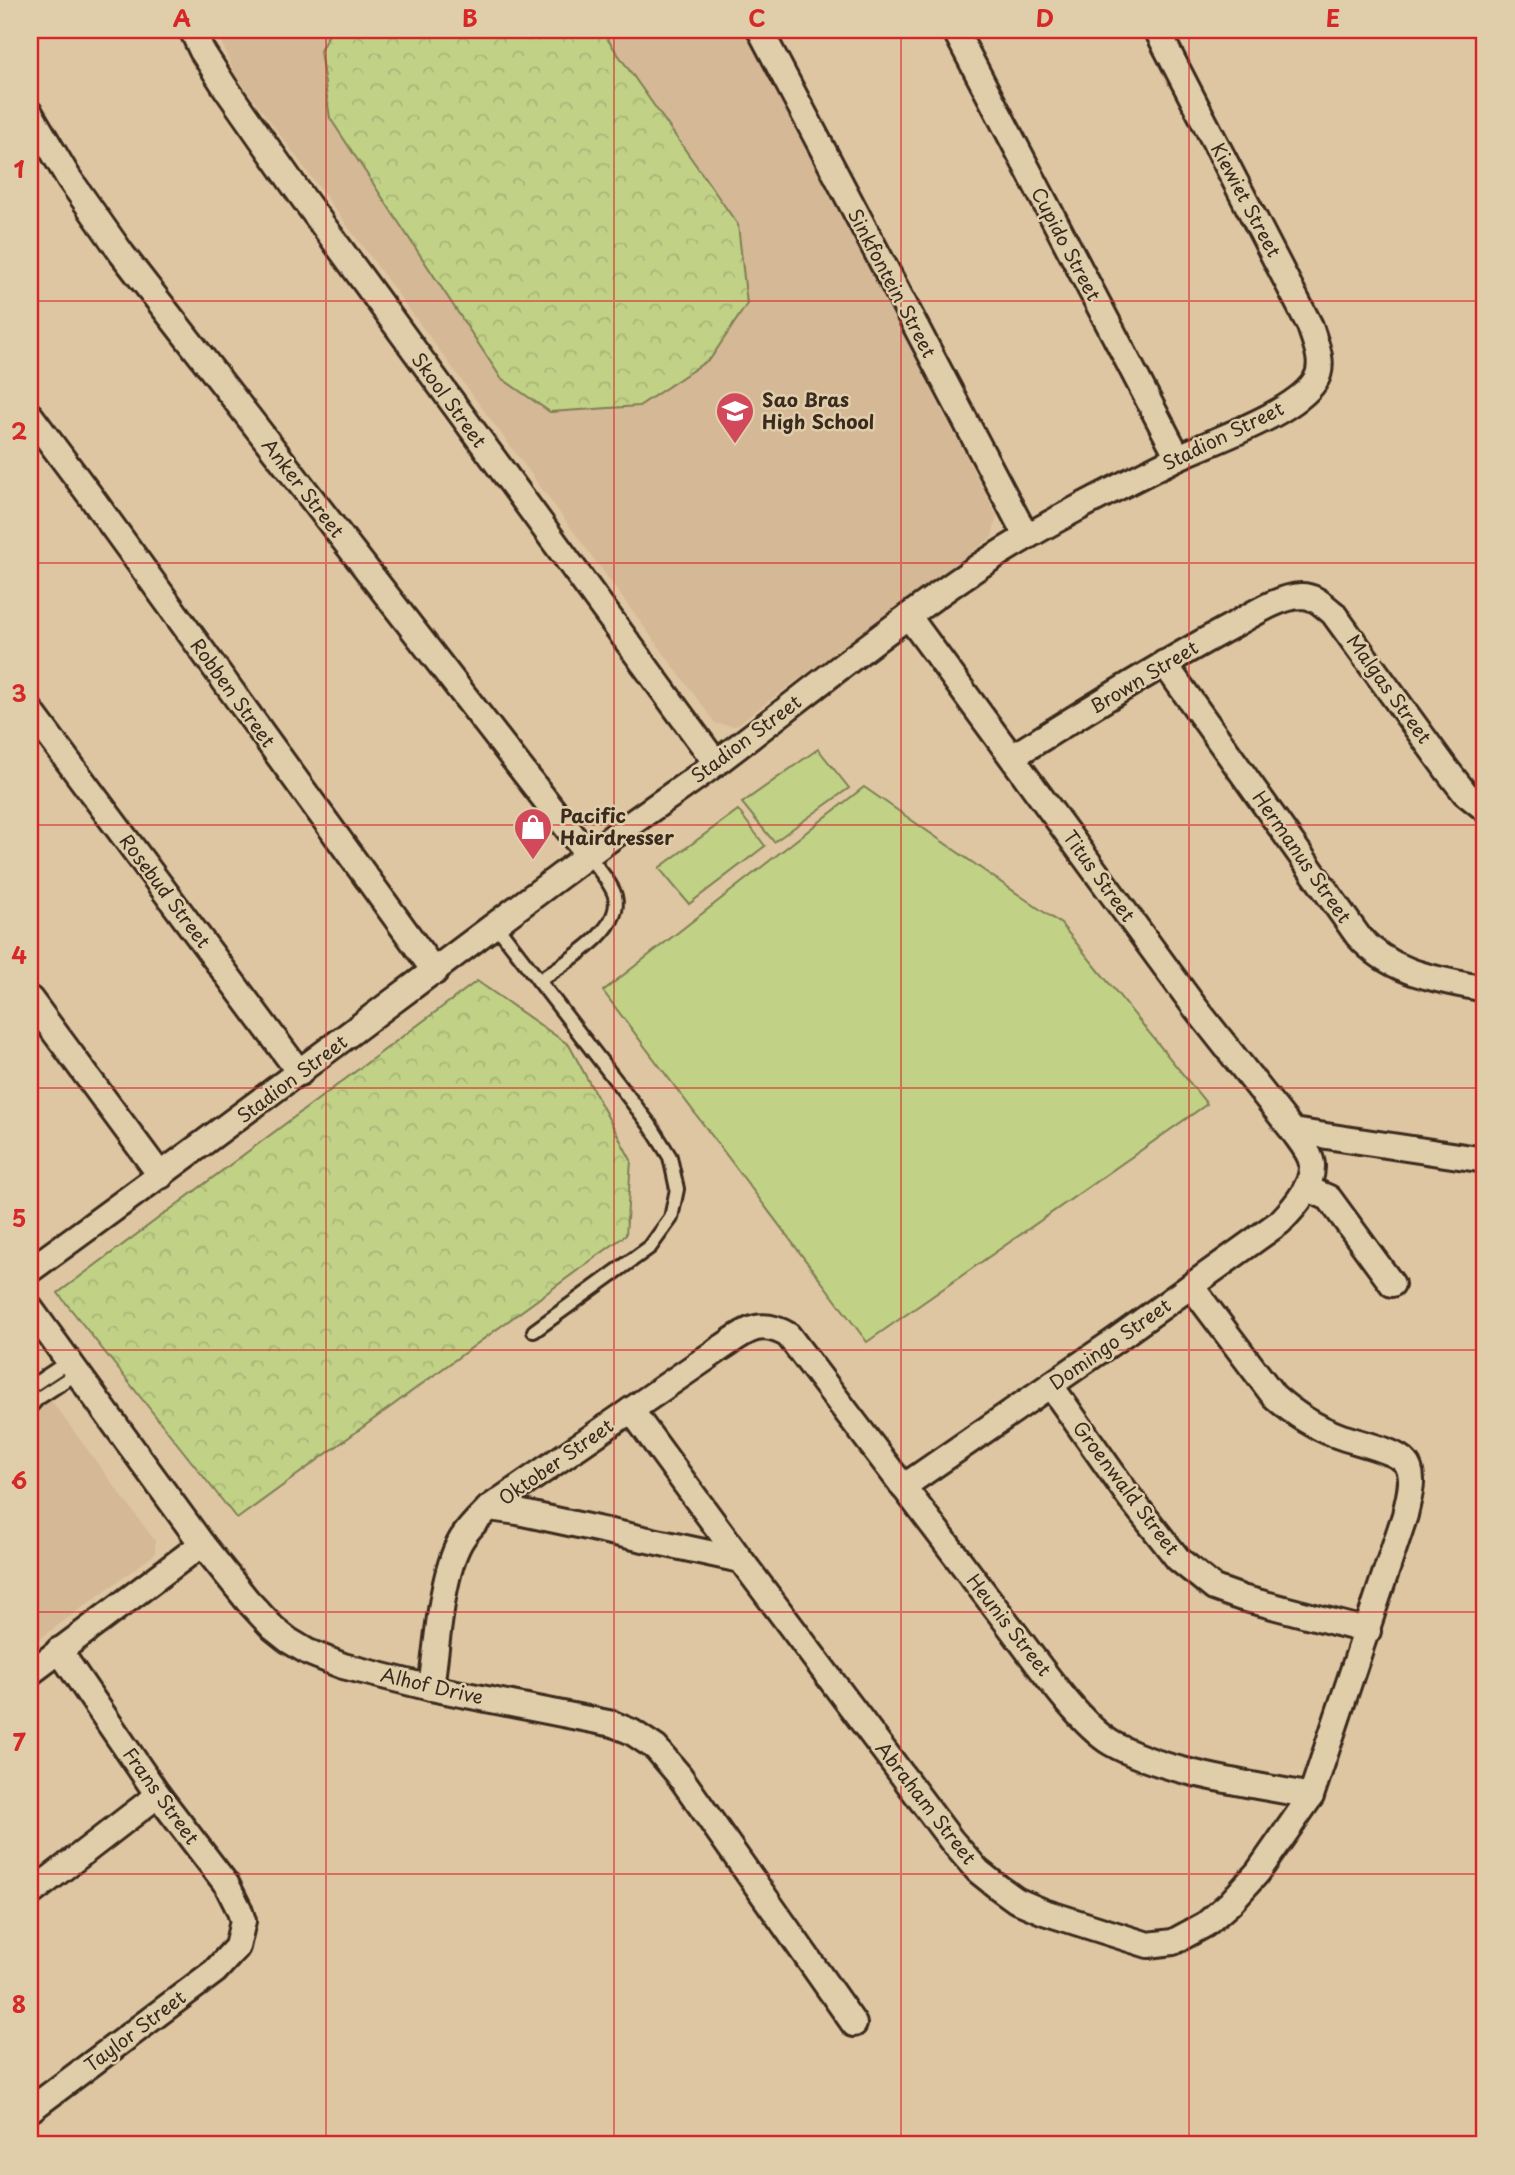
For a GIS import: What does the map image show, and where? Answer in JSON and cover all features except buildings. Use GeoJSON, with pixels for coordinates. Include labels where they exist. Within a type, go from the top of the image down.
{"type":"FeatureCollection","features":[{"type":"Feature","properties":{"kind":"street","name":"Skool Street"},"geometry":{"type":"LineString","coordinates":[[192,30],[225,87],[295,187],[716,763]]}},
{"type":"Feature","properties":{"kind":"street","name":"Sinkfontein Street"},"geometry":{"type":"LineString","coordinates":[[760,30],[1026,536]]}},
{"type":"Feature","properties":{"kind":"street","name":"Cupido Street"},"geometry":{"type":"LineString","coordinates":[[955,30],[1178,457]]}},
{"type":"Feature","properties":{"kind":"street","name":"Kiewiet Street"},"geometry":{"type":"LineString","coordinates":[[1157,30],[1310,326],[1318,354],[1318,376]]}},
{"type":"Feature","properties":{"kind":"street","name":"Anker Street"},"geometry":{"type":"LineString","coordinates":[[30,113],[68,177],[122,254],[588,855]]}},
{"type":"Feature","properties":{"kind":"street","name":"Stadion Street"},"geometry":{"type":"LineString","coordinates":[[30,1270],[300,1073],[909,617],[1026,536],[1178,457],[1299,399],[1318,376]]}},
{"type":"Feature","properties":{"kind":"street","name":"Robben Street"},"geometry":{"type":"LineString","coordinates":[[30,415],[435,972]]}},
{"type":"Feature","properties":{"kind":"street","name":"Malgas Street"},"geometry":{"type":"LineString","coordinates":[[1278,602],[1298,596],[1312,597],[1333,613],[1447,771],[1465,793],[1485,809]]}},
{"type":"Feature","properties":{"kind":"street","name":"Brown Street"},"geometry":{"type":"LineString","coordinates":[[1012,757],[1164,663],[1278,602]]}},
{"type":"Feature","properties":{"kind":"street","name":"Titus Street"},"geometry":{"type":"LineString","coordinates":[[909,617],[1194,1006],[1293,1131],[1312,1164],[1306,1188]]}},
{"type":"Feature","properties":{"kind":"street","name":"Hermanus Street"},"geometry":{"type":"LineString","coordinates":[[1164,663],[1350,925],[1370,949],[1384,960],[1407,971],[1485,989]]}},
{"type":"Feature","properties":{"kind":"street","name":"Rosebud Street"},"geometry":{"type":"LineString","coordinates":[[30,710],[300,1073]]}},
{"type":"Feature","properties":{"kind":"street"},"geometry":{"type":"LineString","coordinates":[[30,999],[161,1176]]}},
{"type":"Feature","properties":{"kind":"street"},"geometry":{"type":"LineString","coordinates":[[1293,1131],[1485,1160]]}},
{"type":"Feature","properties":{"kind":"street"},"geometry":{"type":"LineString","coordinates":[[1306,1188],[1329,1198],[1392,1284]]}},
{"type":"Feature","properties":{"kind":"street","name":"Domingo Street"},"geometry":{"type":"LineString","coordinates":[[903,1487],[1051,1386],[1280,1222],[1306,1188]]}},
{"type":"Feature","properties":{"kind":"street","name":"Abraham Street"},"geometry":{"type":"LineString","coordinates":[[631,1410],[951,1840],[978,1871],[1016,1900],[1044,1912],[1148,1945],[1173,1942],[1206,1924],[1230,1903],[1258,1872],[1311,1797],[1368,1630],[1407,1505],[1411,1482],[1407,1463],[1394,1455],[1309,1423],[1274,1396],[1191,1286]]}},
{"type":"Feature","properties":{"kind":"street","name":"Alhof Drive"},"geometry":{"type":"LineString","coordinates":[[30,1308],[202,1545],[273,1628],[308,1652],[343,1666],[431,1688],[613,1724],[632,1732],[656,1748],[679,1775],[854,2024]]}},
{"type":"Feature","properties":{"kind":"street","name":"Oktober Street"},"geometry":{"type":"LineString","coordinates":[[431,1688],[448,1575],[454,1553],[461,1539],[489,1508],[747,1331],[767,1326],[788,1335]]}},
{"type":"Feature","properties":{"kind":"street","name":"Heunis Street"},"geometry":{"type":"LineString","coordinates":[[788,1335],[1043,1670],[1089,1724],[1108,1741],[1142,1758],[1311,1797]]}},
{"type":"Feature","properties":{"kind":"street","name":"Groenwald Street"},"geometry":{"type":"LineString","coordinates":[[1051,1386],[1130,1498],[1178,1559],[1214,1588],[1242,1598],[1368,1630]]}},
{"type":"Feature","properties":{"kind":"street"},"geometry":{"type":"LineString","coordinates":[[489,1508],[741,1560]]}},
{"type":"Feature","properties":{"kind":"street"},"geometry":{"type":"LineString","coordinates":[[30,1673],[202,1545]]}},
{"type":"Feature","properties":{"kind":"street","name":"Frans Street"},"geometry":{"type":"LineString","coordinates":[[59,1650],[158,1795],[227,1885],[243,1921],[237,1947]]}},
{"type":"Feature","properties":{"kind":"street"},"geometry":{"type":"LineString","coordinates":[[30,1894],[158,1795]]}},
{"type":"Feature","properties":{"kind":"street","name":"Taylor Street"},"geometry":{"type":"LineString","coordinates":[[30,2110],[215,1971],[237,1947]]}},
{"type":"Feature","properties":{"kind":"lane"},"geometry":{"type":"LineString","coordinates":[[539,981],[601,935],[612,921],[617,907],[615,893],[588,855]]}},
{"type":"Feature","properties":{"kind":"lane"},"geometry":{"type":"LineString","coordinates":[[496,925],[650,1125],[670,1157],[677,1189],[671,1218],[650,1247],[534,1331]]}},
{"type":"Feature","properties":{"kind":"lane"},"geometry":{"type":"LineString","coordinates":[[30,1387],[73,1367]]}},
{"type":"Feature","properties":{"kind":"lane"},"geometry":{"type":"LineString","coordinates":[[30,1407],[73,1367]]}},
{"type":"Feature","properties":{"kind":"shaded area","name":"Sao Bras High School"},"geometry":{"type":"Polygon","coordinates":[[[216,30],[745,30],[997,516],[992,537],[735,726],[716,724],[235,74],[216,30]]]}},
{"type":"Feature","properties":{"kind":"shaded area"},"geometry":{"type":"Polygon","coordinates":[[[30,1372],[155,1541],[155,1554],[30,1646],[30,1372]]]}},
{"type":"Feature","properties":{"kind":"green space"},"geometry":{"type":"Polygon","coordinates":[[[331,30],[601,30],[738,225],[747,304],[711,358],[639,406],[550,412],[501,378],[330,118],[320,51],[331,30]]]}},
{"type":"Feature","properties":{"kind":"green space"},"geometry":{"type":"Polygon","coordinates":[[[818,749],[849,788],[774,842],[742,803],[818,749]]]}},
{"type":"Feature","properties":{"kind":"green space"},"geometry":{"type":"Polygon","coordinates":[[[864,787],[1061,924],[1207,1104],[867,1342],[603,991],[864,787]]]}},
{"type":"Feature","properties":{"kind":"green space"},"geometry":{"type":"Polygon","coordinates":[[[738,810],[765,846],[689,904],[659,868],[738,810]]]}},
{"type":"Feature","properties":{"kind":"green space"},"geometry":{"type":"Polygon","coordinates":[[[477,981],[569,1045],[631,1160],[626,1235],[237,1519],[58,1293],[477,981]]]}},
{"type":"Feature","properties":{"kind":"place","name":"Sao Bras High School"},"geometry":{"type":"Point","coordinates":[735,445]}},
{"type":"Feature","properties":{"kind":"place","name":"Pacific Hairdresser"},"geometry":{"type":"Point","coordinates":[533,861]}}]}
